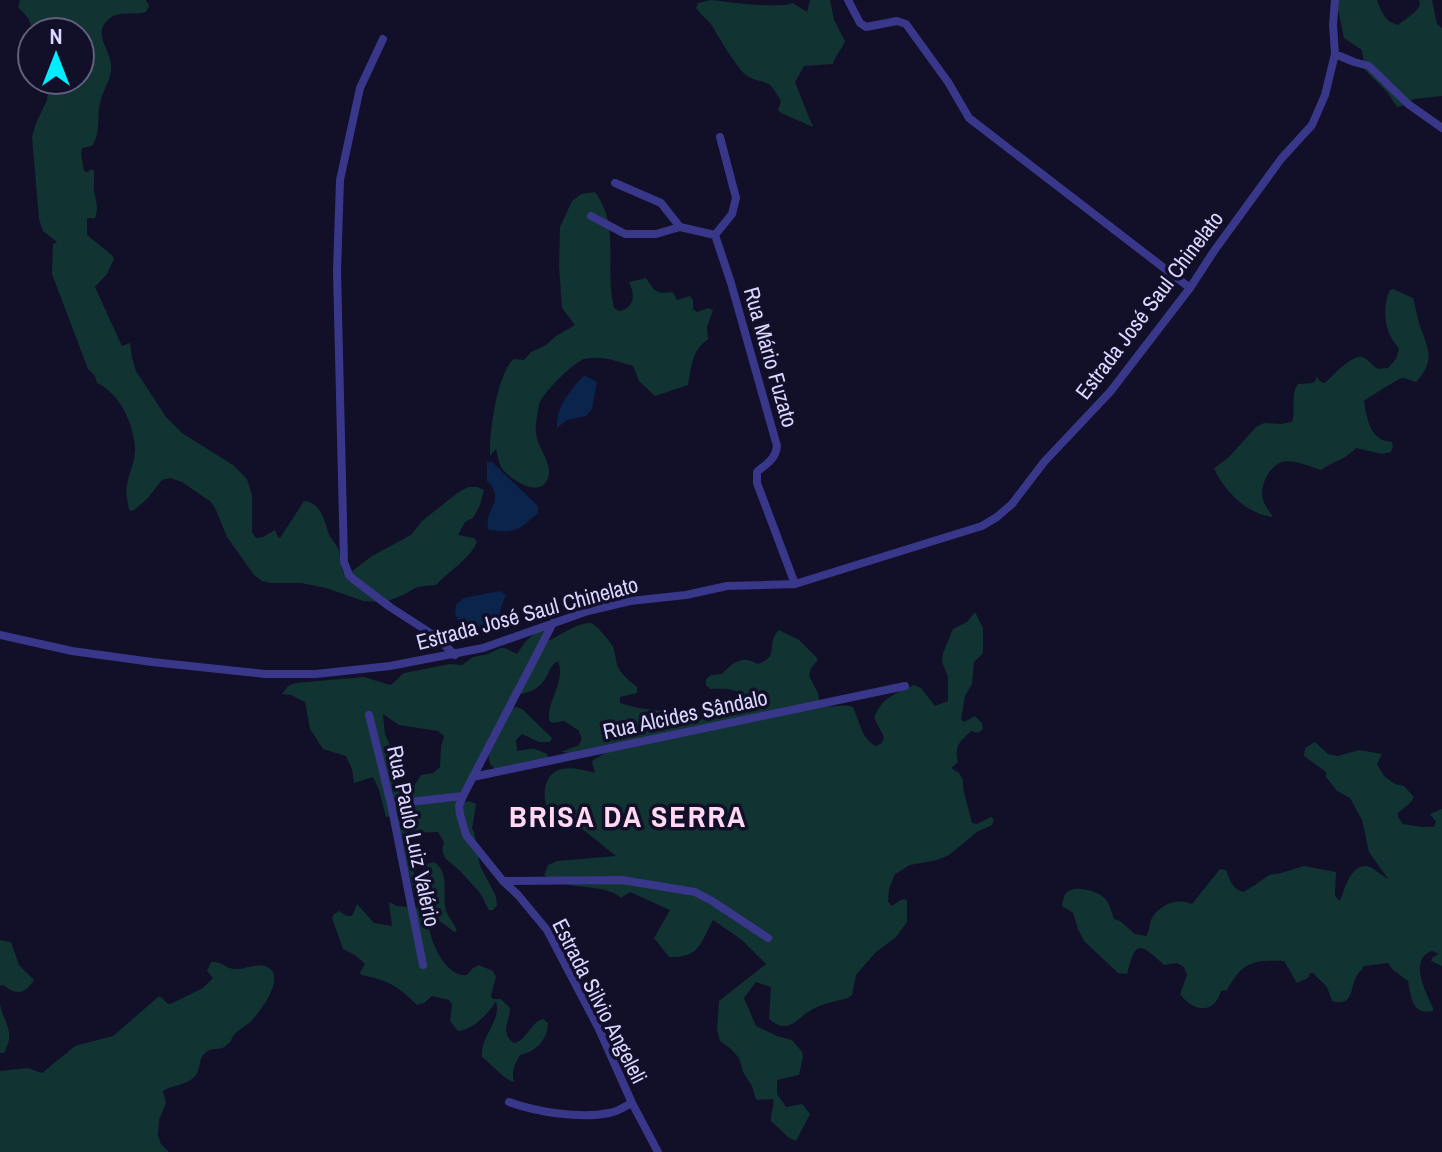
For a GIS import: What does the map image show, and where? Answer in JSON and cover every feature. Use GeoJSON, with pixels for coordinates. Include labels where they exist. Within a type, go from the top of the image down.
{"type":"FeatureCollection","features":[{"type":"Feature","properties":{"kind":"street"},"geometry":{"type":"LineString","coordinates":[[848,0],[862,25],[872,27],[897,21],[906,24],[948,82],[969,118],[1190,288]]}},
{"type":"Feature","properties":{"kind":"street","name":"Estrada José Saul Chinelato"},"geometry":{"type":"LineString","coordinates":[[0,635],[72,651],[265,674],[316,674],[390,666],[483,648],[588,611],[630,601],[686,595],[727,586],[795,584],[982,526],[1012,504],[1044,462],[1110,392],[1190,288],[1281,159],[1312,125],[1325,95],[1335,54],[1335,0]]}},
{"type":"Feature","properties":{"kind":"street"},"geometry":{"type":"LineString","coordinates":[[383,39],[360,88],[340,180],[337,271],[344,562],[353,579],[435,636],[455,655]]}},
{"type":"Feature","properties":{"kind":"street"},"geometry":{"type":"LineString","coordinates":[[1335,54],[1369,66],[1408,104],[1442,128]]}},
{"type":"Feature","properties":{"kind":"street"},"geometry":{"type":"LineString","coordinates":[[591,216],[625,234],[656,234],[680,227],[715,235],[732,214],[736,198],[720,137]]}},
{"type":"Feature","properties":{"kind":"street"},"geometry":{"type":"LineString","coordinates":[[615,183],[661,203],[680,227]]}},
{"type":"Feature","properties":{"kind":"street","name":"Rua Mário Fuzato"},"geometry":{"type":"LineString","coordinates":[[715,235],[777,446],[772,459],[757,472],[757,483],[795,584]]}},
{"type":"Feature","properties":{"kind":"street"},"geometry":{"type":"LineString","coordinates":[[391,804],[463,796],[553,623]]}},
{"type":"Feature","properties":{"kind":"street","name":"Rua Alcides Sândalo"},"geometry":{"type":"LineString","coordinates":[[473,777],[905,686]]}},
{"type":"Feature","properties":{"kind":"street","name":"Rua Paulo Luiz Valério"},"geometry":{"type":"LineString","coordinates":[[369,715],[391,804],[423,965]]}},
{"type":"Feature","properties":{"kind":"street","name":"Estrada Silvio Angeleli"},"geometry":{"type":"LineString","coordinates":[[463,796],[459,806],[466,835],[547,930],[658,1152]]}},
{"type":"Feature","properties":{"kind":"street"},"geometry":{"type":"LineString","coordinates":[[503,881],[622,880],[695,892],[768,938]]}},
{"type":"Feature","properties":{"kind":"street"},"geometry":{"type":"LineString","coordinates":[[509,1102],[541,1110],[589,1114],[612,1113],[632,1103]]}},
{"type":"Feature","properties":{"kind":"green space"},"geometry":{"type":"Polygon","coordinates":[[[20,0],[146,0],[149,6],[146,12],[119,14],[104,24],[102,36],[111,62],[111,73],[101,99],[95,141],[92,146],[82,148],[81,154],[84,171],[94,171],[97,204],[95,218],[87,218],[87,235],[114,259],[107,274],[95,287],[122,346],[130,343],[136,371],[166,417],[182,433],[233,465],[247,479],[252,495],[252,532],[256,538],[275,530],[280,538],[304,501],[315,505],[338,548],[344,574],[411,535],[422,521],[456,494],[468,487],[484,490],[473,518],[465,522],[458,535],[474,538],[477,542],[474,548],[436,585],[417,587],[388,601],[378,602],[363,601],[301,583],[262,581],[254,575],[227,537],[211,502],[182,482],[170,478],[162,480],[147,499],[133,511],[129,510],[126,488],[135,452],[134,437],[124,409],[112,394],[97,383],[88,369],[52,274],[53,244],[57,242],[43,231],[39,219],[32,137],[47,96],[96,96],[96,16],[26,16],[18,7],[20,0]]]}},
{"type":"Feature","properties":{"kind":"green space"},"geometry":{"type":"Polygon","coordinates":[[[711,0],[766,5],[793,3],[807,12],[810,0],[830,0],[844,44],[833,64],[804,66],[795,82],[813,127],[781,113],[778,110],[781,101],[770,85],[742,71],[713,27],[696,8],[698,3],[711,0]]]}},
{"type":"Feature","properties":{"kind":"green space"},"geometry":{"type":"Polygon","coordinates":[[[1336,0],[1377,0],[1387,19],[1398,25],[1415,12],[1420,5],[1419,0],[1432,0],[1437,24],[1442,28],[1442,96],[1414,99],[1397,107],[1365,70],[1362,50],[1344,38],[1336,0]]]}},
{"type":"Feature","properties":{"kind":"green space"},"geometry":{"type":"Polygon","coordinates":[[[595,192],[608,219],[614,308],[619,311],[628,307],[633,296],[629,282],[646,278],[656,291],[673,292],[677,300],[690,296],[693,309],[697,312],[708,308],[713,310],[707,327],[708,339],[695,354],[688,385],[655,396],[639,381],[633,366],[597,358],[584,359],[573,366],[540,402],[536,433],[549,474],[543,485],[530,487],[516,481],[501,467],[496,449],[490,456],[495,404],[503,377],[514,359],[524,360],[531,352],[575,325],[562,308],[560,227],[572,201],[581,194],[595,192]]]}},
{"type":"Feature","properties":{"kind":"green space"},"geometry":{"type":"Polygon","coordinates":[[[1393,289],[1413,298],[1428,360],[1416,382],[1402,378],[1364,401],[1372,431],[1381,439],[1392,442],[1391,452],[1382,454],[1356,448],[1321,470],[1297,462],[1277,464],[1269,472],[1262,489],[1263,500],[1273,517],[1254,512],[1230,493],[1214,468],[1228,458],[1256,427],[1264,423],[1292,422],[1294,393],[1298,384],[1313,383],[1316,376],[1325,383],[1358,357],[1366,359],[1378,369],[1388,368],[1396,359],[1399,349],[1386,320],[1386,301],[1393,289]]]}},
{"type":"Feature","properties":{"kind":"green space"},"geometry":{"type":"Polygon","coordinates":[[[975,612],[983,628],[983,653],[974,662],[972,684],[965,696],[961,719],[964,722],[975,716],[983,729],[978,733],[971,731],[961,741],[957,748],[958,762],[951,768],[963,780],[972,823],[977,824],[991,817],[994,819],[992,825],[977,832],[949,855],[910,865],[895,874],[888,902],[892,906],[902,899],[907,900],[907,922],[896,937],[875,953],[856,975],[852,995],[848,998],[819,1006],[788,1026],[783,1026],[769,1019],[771,987],[756,982],[744,998],[756,1026],[792,1040],[802,1052],[799,1075],[777,1080],[777,1094],[786,1107],[802,1104],[810,1114],[796,1141],[771,1121],[773,1099],[757,1100],[739,1058],[720,1041],[717,1030],[719,1001],[766,964],[742,940],[713,920],[698,948],[687,955],[669,957],[654,938],[670,910],[630,892],[621,898],[605,890],[563,884],[544,875],[548,865],[557,861],[616,856],[581,828],[566,826],[550,812],[546,803],[546,784],[554,772],[574,768],[595,773],[593,760],[614,748],[561,752],[579,745],[582,738],[578,730],[564,721],[552,723],[549,720],[560,676],[558,661],[537,688],[513,695],[505,708],[522,709],[552,738],[550,742],[539,742],[522,734],[516,740],[517,751],[534,749],[547,754],[548,758],[500,771],[490,763],[488,745],[456,802],[457,806],[469,801],[476,804],[472,829],[480,866],[496,896],[497,905],[493,910],[489,910],[480,893],[445,858],[442,850],[444,842],[438,832],[407,833],[420,901],[427,864],[434,862],[443,873],[445,906],[457,931],[439,921],[429,922],[429,929],[445,964],[459,974],[467,975],[479,965],[493,971],[496,977],[491,996],[501,999],[510,1008],[506,1031],[514,1043],[539,1021],[543,1019],[548,1023],[540,1044],[520,1055],[513,1071],[514,1082],[482,1057],[484,1042],[496,1015],[496,1001],[480,1020],[458,1031],[450,1021],[452,1004],[449,1000],[432,996],[417,1005],[392,985],[361,975],[365,964],[343,949],[332,918],[339,911],[352,916],[357,904],[374,923],[392,926],[389,902],[418,908],[392,816],[386,817],[373,777],[354,783],[346,756],[323,749],[310,729],[305,702],[282,694],[288,686],[364,677],[390,685],[404,673],[450,664],[462,665],[473,657],[500,648],[517,654],[544,624],[547,640],[550,640],[575,627],[591,623],[610,643],[619,669],[637,687],[637,693],[620,697],[620,703],[664,712],[694,723],[713,704],[742,705],[740,694],[727,689],[710,689],[706,679],[722,674],[738,661],[757,664],[769,658],[779,630],[799,640],[817,658],[809,676],[820,705],[853,707],[864,734],[876,746],[882,743],[884,737],[874,718],[890,697],[914,685],[921,688],[935,706],[948,701],[948,677],[942,662],[943,653],[953,629],[967,622],[975,612]],[[383,714],[385,734],[393,752],[395,778],[412,789],[421,775],[433,773],[440,767],[444,736],[438,731],[399,725],[383,714]]]}},
{"type":"Feature","properties":{"kind":"green space"},"geometry":{"type":"Polygon","coordinates":[[[1315,742],[1328,754],[1338,756],[1359,750],[1382,754],[1377,764],[1384,776],[1404,786],[1414,797],[1398,813],[1403,824],[1434,827],[1436,822],[1430,814],[1442,809],[1442,966],[1431,961],[1439,954],[1432,951],[1421,961],[1420,969],[1433,1011],[1417,1008],[1408,981],[1388,963],[1364,966],[1356,977],[1350,996],[1339,1002],[1332,1001],[1327,987],[1313,973],[1297,983],[1284,961],[1256,962],[1244,968],[1227,990],[1221,991],[1213,1004],[1197,1007],[1180,994],[1187,975],[1184,967],[1177,963],[1164,965],[1140,948],[1133,955],[1127,974],[1118,973],[1084,941],[1073,913],[1062,906],[1065,894],[1075,889],[1100,895],[1107,901],[1114,919],[1135,934],[1146,936],[1152,918],[1160,909],[1176,902],[1192,904],[1220,869],[1226,870],[1230,881],[1243,892],[1269,875],[1304,866],[1336,872],[1335,896],[1340,901],[1348,879],[1360,867],[1371,868],[1388,879],[1369,852],[1362,820],[1350,798],[1337,791],[1326,777],[1326,772],[1304,756],[1305,748],[1315,742]]]}},
{"type":"Feature","properties":{"kind":"green space"},"geometry":{"type":"Polygon","coordinates":[[[0,940],[11,942],[19,965],[34,980],[24,991],[16,992],[0,986],[0,940]]]}},
{"type":"Feature","properties":{"kind":"green space"},"geometry":{"type":"Polygon","coordinates":[[[211,962],[235,969],[265,966],[274,976],[274,984],[262,1008],[234,1035],[231,1042],[205,1053],[192,1079],[163,1091],[166,1103],[159,1120],[158,1136],[169,1152],[0,1152],[0,1071],[28,1068],[42,1073],[75,1046],[113,1036],[158,997],[170,1004],[203,988],[213,978],[207,971],[211,962]]]}},
{"type":"Feature","properties":{"kind":"green space"},"geometry":{"type":"Polygon","coordinates":[[[0,1004],[9,1033],[4,1053],[0,1053],[0,1004]]]}},
{"type":"Feature","properties":{"kind":"water"},"geometry":{"type":"Polygon","coordinates":[[[584,375],[597,382],[592,409],[586,416],[567,420],[557,428],[561,406],[584,375]]]}},
{"type":"Feature","properties":{"kind":"water"},"geometry":{"type":"Polygon","coordinates":[[[487,462],[492,462],[538,506],[538,513],[516,529],[489,530],[488,517],[495,494],[487,481],[487,462]]]}},
{"type":"Feature","properties":{"kind":"water"},"geometry":{"type":"Polygon","coordinates":[[[500,591],[506,595],[498,626],[480,628],[479,636],[464,631],[455,614],[456,604],[464,598],[500,591]]]}},
{"type":"Feature","properties":{"kind":"district","name":"BRISA DA SERRA"},"geometry":{"type":"Point","coordinates":[628,816]}}]}
